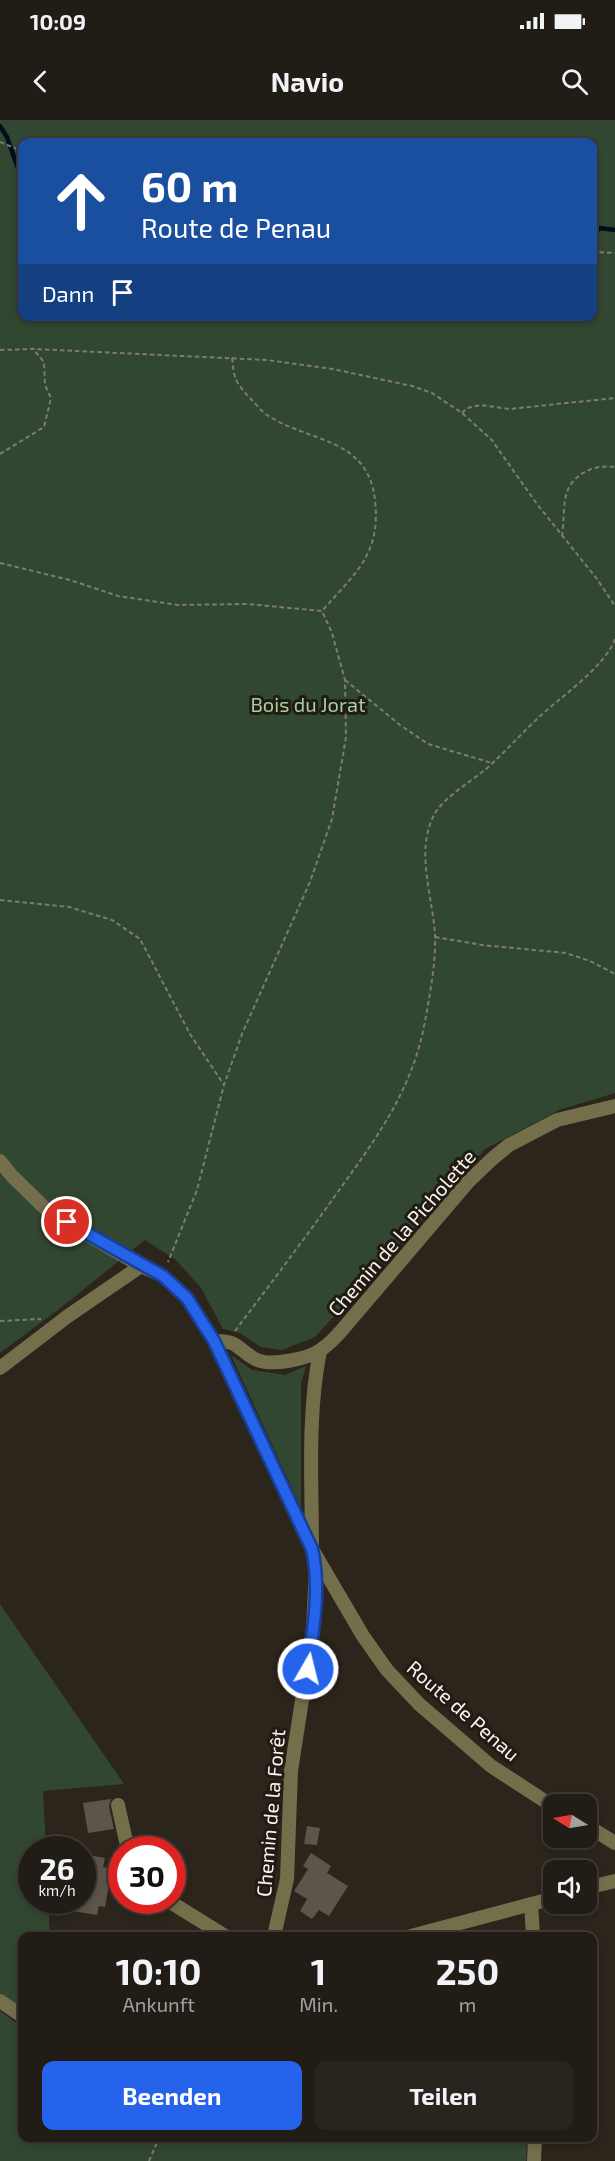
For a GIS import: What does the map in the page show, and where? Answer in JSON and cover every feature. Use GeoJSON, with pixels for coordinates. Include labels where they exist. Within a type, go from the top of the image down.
{"type":"FeatureCollection","features":[{"type":"Feature","properties":{"kind":"street","name":"Chemin de la Picholette"},"geometry":{"type":"LineString","coordinates":[[320,1351],[342,1330],[468,1182],[509,1144],[557,1120],[615,1106]]}},
{"type":"Feature","properties":{"kind":"street","name":"Route de Penau"},"geometry":{"type":"LineString","coordinates":[[0,1161],[48,1212],[141,1266],[163,1276],[187,1298],[221,1340],[312,1549],[363,1636],[387,1670],[419,1704],[491,1766],[543,1800]]}},
{"type":"Feature","properties":{"kind":"street"},"geometry":{"type":"LineString","coordinates":[[0,1368],[68,1316],[141,1266]]}},
{"type":"Feature","properties":{"kind":"street"},"geometry":{"type":"LineString","coordinates":[[221,1340],[256,1359],[270,1363],[283,1362],[320,1351],[313,1384],[312,1549]]}},
{"type":"Feature","properties":{"kind":"street","name":"Chemin de la Forêt"},"geometry":{"type":"LineString","coordinates":[[275,1932],[287,1880],[291,1772],[313,1629],[316,1569],[312,1549]]}},
{"type":"Feature","properties":{"kind":"street"},"geometry":{"type":"LineString","coordinates":[[118,1805],[125,1836]]}},
{"type":"Feature","properties":{"kind":"street"},"geometry":{"type":"LineString","coordinates":[[597,1832],[615,1843]]}},
{"type":"Feature","properties":{"kind":"street"},"geometry":{"type":"LineString","coordinates":[[597,1885],[615,1881]]}},
{"type":"Feature","properties":{"kind":"street"},"geometry":{"type":"LineString","coordinates":[[426,1932],[543,1901]]}},
{"type":"Feature","properties":{"kind":"street"},"geometry":{"type":"LineString","coordinates":[[531,1904],[533,1932]]}},
{"type":"Feature","properties":{"kind":"street"},"geometry":{"type":"LineString","coordinates":[[186,1912],[219,1932]]}},
{"type":"Feature","properties":{"kind":"street"},"geometry":{"type":"LineString","coordinates":[[0,2001],[18,2013]]}},
{"type":"Feature","properties":{"kind":"street"},"geometry":{"type":"LineString","coordinates":[[534,2161],[535,2142]]}},
{"type":"Feature","properties":{"kind":"path"},"geometry":{"type":"LineString","coordinates":[[0,142],[18,148]]}},
{"type":"Feature","properties":{"kind":"path"},"geometry":{"type":"LineString","coordinates":[[597,252],[615,253]]}},
{"type":"Feature","properties":{"kind":"path"},"geometry":{"type":"LineString","coordinates":[[0,454],[44,427],[51,398],[45,385],[44,362],[34,349]]}},
{"type":"Feature","properties":{"kind":"path"},"geometry":{"type":"LineString","coordinates":[[0,350],[34,349],[267,360],[333,369],[412,386],[432,393],[462,413],[491,439],[615,606]]}},
{"type":"Feature","properties":{"kind":"path"},"geometry":{"type":"LineString","coordinates":[[232,358],[235,377],[246,394],[266,414],[298,430],[331,442],[356,457],[367,470],[374,489],[376,515],[374,539],[366,560],[322,611]]}},
{"type":"Feature","properties":{"kind":"path"},"geometry":{"type":"LineString","coordinates":[[462,413],[467,408],[481,405],[509,410],[615,398]]}},
{"type":"Feature","properties":{"kind":"path"},"geometry":{"type":"LineString","coordinates":[[562,536],[566,494],[575,478],[590,469],[615,467]]}},
{"type":"Feature","properties":{"kind":"path"},"geometry":{"type":"LineString","coordinates":[[0,563],[70,580],[128,598],[178,605],[248,604],[322,611]]}},
{"type":"Feature","properties":{"kind":"path"},"geometry":{"type":"LineString","coordinates":[[163,1276],[197,1190],[224,1085],[242,1034],[310,882],[332,819],[346,737],[345,680],[332,633],[322,611]]}},
{"type":"Feature","properties":{"kind":"path"},"geometry":{"type":"LineString","coordinates":[[221,1340],[297,1249],[388,1121],[416,1059],[425,1023],[435,936],[426,856],[429,829],[435,814],[442,805],[492,763],[591,670],[608,653],[615,639]]}},
{"type":"Feature","properties":{"kind":"path"},"geometry":{"type":"LineString","coordinates":[[345,680],[400,725],[428,744],[492,763]]}},
{"type":"Feature","properties":{"kind":"path"},"geometry":{"type":"LineString","coordinates":[[0,900],[80,910],[112,920],[140,939],[190,1034],[224,1085]]}},
{"type":"Feature","properties":{"kind":"path"},"geometry":{"type":"LineString","coordinates":[[435,936],[482,945],[567,953],[590,961],[615,974]]}},
{"type":"Feature","properties":{"kind":"path"},"geometry":{"type":"LineString","coordinates":[[0,1321],[68,1316]]}},
{"type":"Feature","properties":{"kind":"path"},"geometry":{"type":"LineString","coordinates":[[149,2161],[157,2142]]}},
{"type":"Feature","properties":{"kind":"green space","name":"Bois du Jorat"},"geometry":{"type":"Polygon","coordinates":[[[0,120],[615,120],[615,1093],[559,1110],[485,1149],[315,1337],[282,1350],[261,1347],[240,1333],[223,1329],[201,1288],[176,1260],[145,1240],[0,1353],[0,120]]]}},
{"type":"Feature","properties":{"kind":"green space"},"geometry":{"type":"Polygon","coordinates":[[[231,1355],[252,1370],[285,1375],[306,1366],[301,1383],[301,1508],[231,1355]]]}},
{"type":"Feature","properties":{"kind":"green space"},"geometry":{"type":"Polygon","coordinates":[[[0,1604],[124,1784],[43,1791],[45,1836],[18,1836],[18,1914],[49,1914],[50,1932],[18,1932],[18,2005],[0,1993],[0,1604]]]}},
{"type":"Feature","properties":{"kind":"green space"},"geometry":{"type":"Polygon","coordinates":[[[0,2011],[18,2024],[18,2142],[527,2142],[526,2161],[0,2161],[0,2011]]]}},
{"type":"Feature","properties":{"kind":"building"},"geometry":{"type":"Polygon","coordinates":[[[111,1799],[109,1807],[114,1829],[88,1833],[83,1803],[111,1799]]]}},
{"type":"Feature","properties":{"kind":"building"},"geometry":{"type":"Polygon","coordinates":[[[307,1826],[320,1828],[317,1845],[304,1844],[307,1826]]]}},
{"type":"Feature","properties":{"kind":"building"},"geometry":{"type":"Polygon","coordinates":[[[311,1853],[331,1866],[327,1873],[348,1886],[329,1916],[319,1910],[312,1919],[300,1911],[307,1899],[294,1891],[308,1869],[303,1866],[311,1853]]]}},
{"type":"Feature","properties":{"kind":"building"},"geometry":{"type":"Polygon","coordinates":[[[96,1856],[105,1858],[103,1867],[108,1868],[105,1907],[99,1906],[97,1915],[91,1914],[96,1914],[96,1856]]]}},
{"type":"Feature","properties":{"kind":"waterway"},"geometry":{"type":"LineString","coordinates":[[0,126],[7,137],[18,169]]}},
{"type":"Feature","properties":{"kind":"waterway"},"geometry":{"type":"LineString","coordinates":[[597,231],[600,228],[615,230]]}},
{"type":"Feature","properties":{"kind":"route"},"geometry":{"type":"LineString","coordinates":[[67,1222],[141,1266],[163,1276],[187,1298],[214,1341],[312,1549],[316,1569],[308,1669]]}}]}
